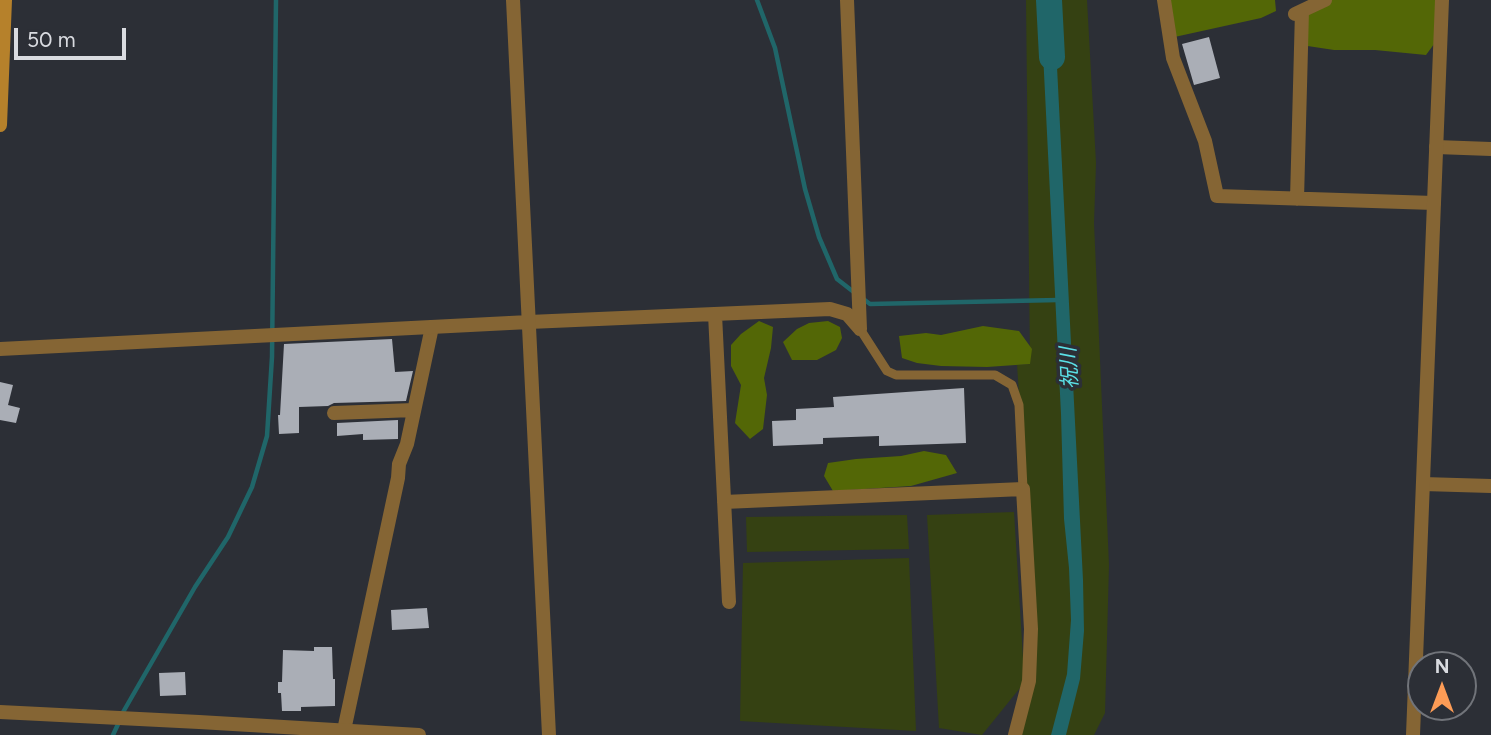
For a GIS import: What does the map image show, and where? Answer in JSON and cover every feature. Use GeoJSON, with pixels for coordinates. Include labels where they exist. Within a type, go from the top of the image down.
{"type":"FeatureCollection","features":[{"type":"Feature","properties":{"kind":"main road"},"geometry":{"type":"LineString","coordinates":[[0,125],[5,0]]}},
{"type":"Feature","properties":{"kind":"street"},"geometry":{"type":"LineString","coordinates":[[513,0],[549,735]]}},
{"type":"Feature","properties":{"kind":"street"},"geometry":{"type":"LineString","coordinates":[[847,0],[860,329]]}},
{"type":"Feature","properties":{"kind":"street"},"geometry":{"type":"LineString","coordinates":[[1164,0],[1173,58],[1205,141],[1217,196],[1434,203]]}},
{"type":"Feature","properties":{"kind":"street"},"geometry":{"type":"LineString","coordinates":[[1297,199],[1298,13],[1325,0]]}},
{"type":"Feature","properties":{"kind":"street"},"geometry":{"type":"LineString","coordinates":[[1413,735],[1442,0]]}},
{"type":"Feature","properties":{"kind":"street"},"geometry":{"type":"LineString","coordinates":[[1436,147],[1491,149]]}},
{"type":"Feature","properties":{"kind":"street"},"geometry":{"type":"LineString","coordinates":[[0,349],[830,309],[847,314],[860,329]]}},
{"type":"Feature","properties":{"kind":"street"},"geometry":{"type":"LineString","coordinates":[[715,314],[729,602]]}},
{"type":"Feature","properties":{"kind":"street"},"geometry":{"type":"LineString","coordinates":[[343,733],[432,327]]}},
{"type":"Feature","properties":{"kind":"street"},"geometry":{"type":"LineString","coordinates":[[334,413],[414,410]]}},
{"type":"Feature","properties":{"kind":"street"},"geometry":{"type":"LineString","coordinates":[[1423,484],[1491,486]]}},
{"type":"Feature","properties":{"kind":"street"},"geometry":{"type":"LineString","coordinates":[[724,502],[1023,489],[1031,629],[1029,681],[1016,735]]}},
{"type":"Feature","properties":{"kind":"street"},"geometry":{"type":"LineString","coordinates":[[0,712],[212,722],[343,733],[419,735]]}},
{"type":"Feature","properties":{"kind":"lane"},"geometry":{"type":"LineString","coordinates":[[860,329],[887,371],[895,375],[995,375],[1012,385],[1019,405],[1023,489]]}},
{"type":"Feature","properties":{"kind":"green space"},"geometry":{"type":"Polygon","coordinates":[[[1026,0],[1087,0],[1096,163],[1094,223],[1109,565],[1105,713],[1094,735],[1011,735],[1024,683],[982,735],[939,728],[927,515],[1014,512],[1024,674],[1032,580],[1017,365],[1030,364],[1026,0]]]}},
{"type":"Feature","properties":{"kind":"green space"},"geometry":{"type":"Polygon","coordinates":[[[1164,0],[1275,0],[1276,11],[1261,18],[1170,38],[1164,0]]]}},
{"type":"Feature","properties":{"kind":"green space"},"geometry":{"type":"Polygon","coordinates":[[[1327,0],[1436,0],[1440,36],[1426,55],[1375,50],[1334,50],[1301,45],[1302,11],[1327,0]]]}},
{"type":"Feature","properties":{"kind":"green space"},"geometry":{"type":"Polygon","coordinates":[[[759,321],[773,327],[764,378],[767,395],[763,429],[750,439],[735,423],[741,385],[731,366],[731,345],[759,321]]]}},
{"type":"Feature","properties":{"kind":"green space"},"geometry":{"type":"Polygon","coordinates":[[[828,321],[840,327],[842,338],[836,350],[817,360],[792,360],[783,342],[797,329],[809,323],[828,321]]]}},
{"type":"Feature","properties":{"kind":"green space"},"geometry":{"type":"Polygon","coordinates":[[[983,326],[1019,331],[1032,349],[1030,364],[941,366],[902,358],[899,336],[926,333],[941,335],[983,326]]]}},
{"type":"Feature","properties":{"kind":"green space"},"geometry":{"type":"Polygon","coordinates":[[[924,451],[946,455],[957,473],[911,486],[833,491],[824,476],[828,463],[901,456],[924,451]]]}},
{"type":"Feature","properties":{"kind":"green space"},"geometry":{"type":"Polygon","coordinates":[[[907,515],[909,549],[747,552],[746,517],[907,515]]]}},
{"type":"Feature","properties":{"kind":"green space"},"geometry":{"type":"Polygon","coordinates":[[[909,558],[916,731],[740,721],[743,563],[909,558]]]}},
{"type":"Feature","properties":{"kind":"water"},"geometry":{"type":"Polygon","coordinates":[[[1041,13],[1055,27],[1083,580],[1084,631],[1080,679],[1066,735],[1051,735],[1067,674],[1071,620],[1041,13]]]}},
{"type":"Feature","properties":{"kind":"building"},"geometry":{"type":"Polygon","coordinates":[[[1209,37],[1220,78],[1194,85],[1182,44],[1209,37]]]}},
{"type":"Feature","properties":{"kind":"building"},"geometry":{"type":"Polygon","coordinates":[[[392,339],[395,372],[413,371],[406,401],[299,407],[299,433],[279,434],[284,344],[392,339]]]}},
{"type":"Feature","properties":{"kind":"building"},"geometry":{"type":"Polygon","coordinates":[[[0,382],[13,385],[8,405],[20,408],[16,423],[0,420],[0,382]]]}},
{"type":"Feature","properties":{"kind":"building"},"geometry":{"type":"Polygon","coordinates":[[[964,388],[966,443],[879,446],[879,436],[823,438],[823,444],[773,446],[772,421],[796,420],[796,409],[834,407],[833,397],[964,388]]]}},
{"type":"Feature","properties":{"kind":"building"},"geometry":{"type":"Polygon","coordinates":[[[398,420],[398,439],[363,440],[363,434],[337,436],[337,423],[398,420]]]}},
{"type":"Feature","properties":{"kind":"building"},"geometry":{"type":"Polygon","coordinates":[[[427,608],[429,628],[392,630],[391,610],[427,608]]]}},
{"type":"Feature","properties":{"kind":"building"},"geometry":{"type":"Polygon","coordinates":[[[314,647],[332,647],[335,706],[301,707],[301,711],[282,711],[278,682],[282,682],[283,650],[314,651],[314,647]]]}},
{"type":"Feature","properties":{"kind":"building"},"geometry":{"type":"Polygon","coordinates":[[[185,672],[186,695],[160,696],[159,673],[185,672]]]}},
{"type":"Feature","properties":{"kind":"waterway"},"geometry":{"type":"LineString","coordinates":[[122,714],[195,587],[228,537],[252,487],[267,436],[272,357],[276,0]]}},
{"type":"Feature","properties":{"kind":"waterway"},"geometry":{"type":"LineString","coordinates":[[757,0],[775,48],[805,189],[819,237],[837,279],[855,293]]}},
{"type":"Feature","properties":{"kind":"waterway","name":"祝川"},"geometry":{"type":"LineString","coordinates":[[1049,0],[1052,57]]}},
{"type":"Feature","properties":{"kind":"waterway"},"geometry":{"type":"LineString","coordinates":[[862,298],[870,304],[1058,300]]}},
{"type":"Feature","properties":{"kind":"waterway"},"geometry":{"type":"LineString","coordinates":[[113,735],[119,722]]}}]}
